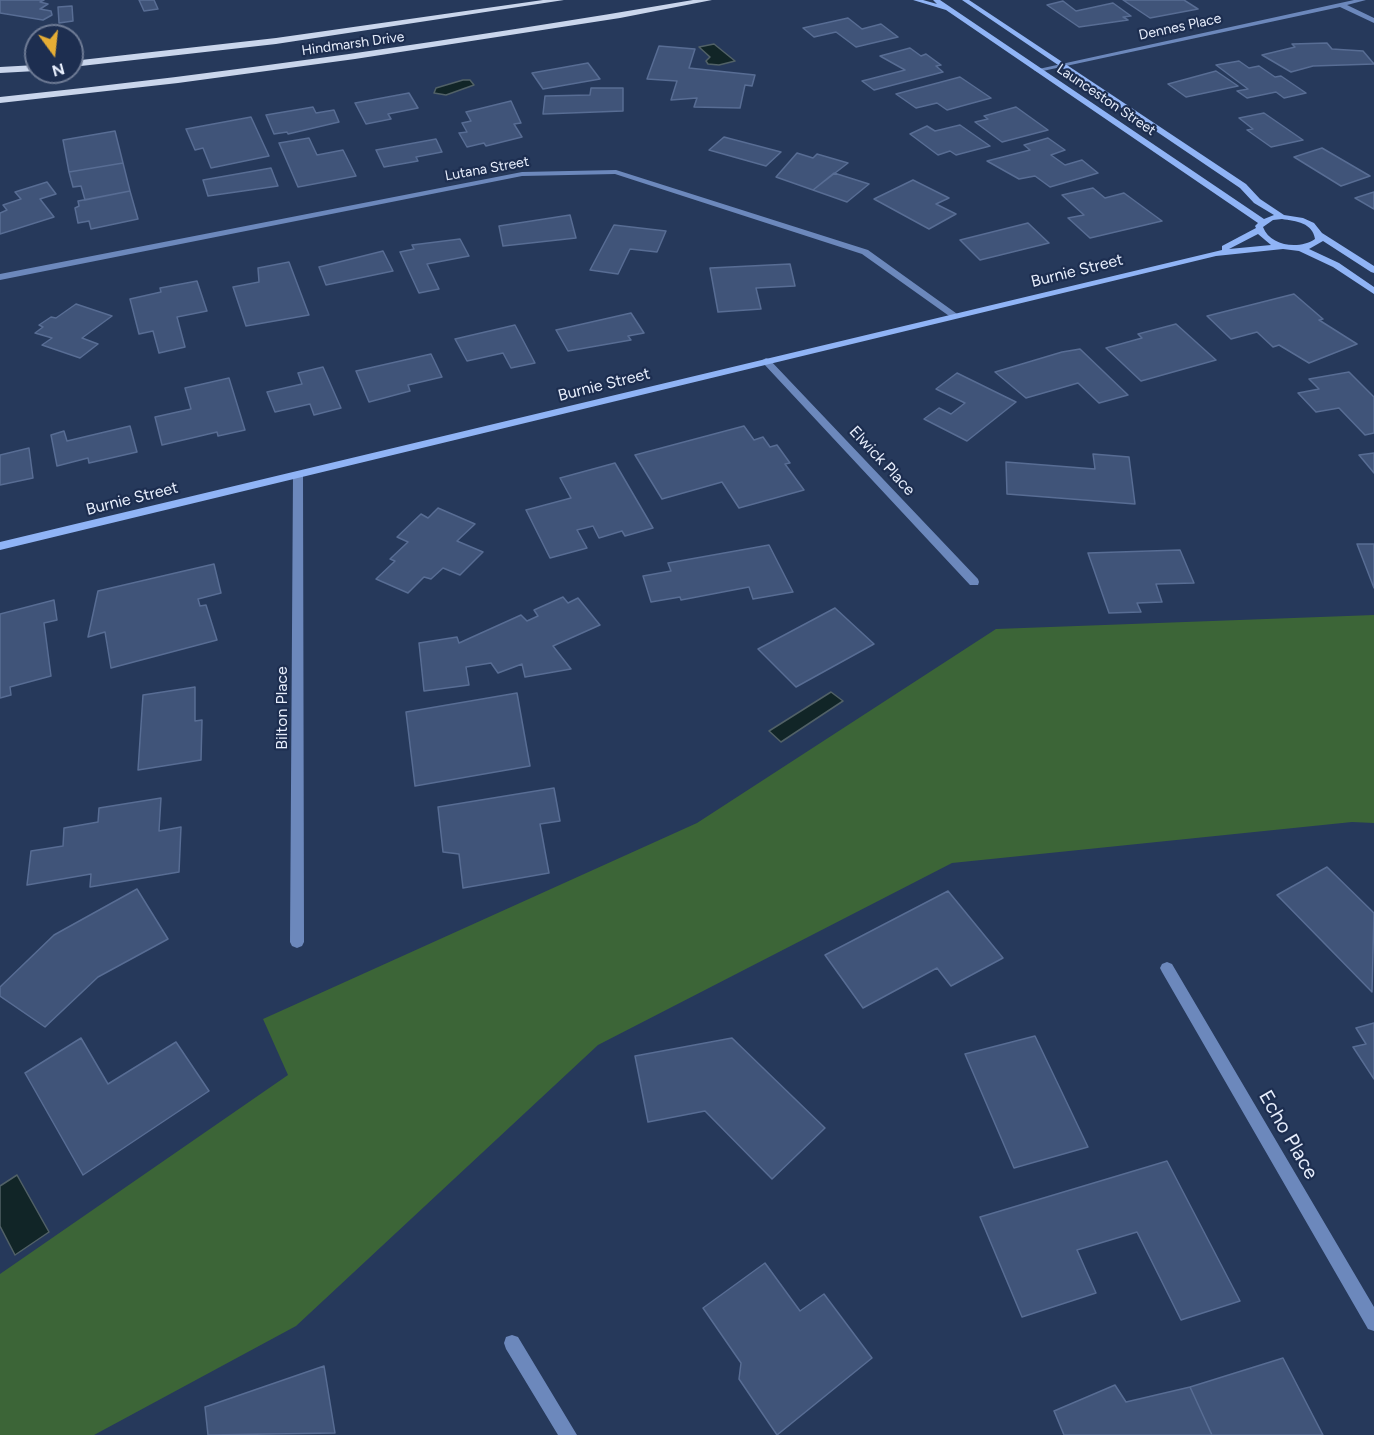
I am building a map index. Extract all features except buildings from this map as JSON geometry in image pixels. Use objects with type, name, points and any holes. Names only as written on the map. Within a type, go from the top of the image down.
[{"type":"main road","name":"Hindmarsh Drive","points":[[84,63],[276,41],[560,0]]},
{"type":"main road","name":"Hindmarsh Drive","points":[[0,100],[284,68],[503,35],[708,0]]},
{"type":"main road","points":[[916,0],[948,10]]},
{"type":"main road","name":"Launceston Street","points":[[936,0],[1261,226],[1267,239],[1283,246]]},
{"type":"main road","name":"Launceston Street","points":[[968,2],[1243,186],[1257,201],[1282,217]]},
{"type":"main road","points":[[0,70],[24,69]]},
{"type":"main road","points":[[1282,217],[1311,225],[1320,235],[1374,270]]},
{"type":"main road","name":"Burnie Street","points":[[1216,253],[1261,226],[1282,217]]},
{"type":"main road","points":[[1301,248],[1315,244],[1320,235]]},
{"type":"main road","name":"Burnie Street","points":[[0,546],[1216,253],[1283,246],[1301,248]]},
{"type":"main road","points":[[1301,248],[1336,265],[1374,291]]},
{"type":"street","name":"Dennes Place","points":[[1038,70],[1364,0]]},
{"type":"street","points":[[1341,5],[1374,21]]},
{"type":"street","name":"Lutana Street","points":[[0,277],[522,174],[616,172],[865,252],[955,316]]},
{"type":"street","name":"Elwick Place","points":[[766,361],[974,582]]},
{"type":"street","name":"Bilton Place","points":[[297,942],[298,474]]},
{"type":"street","name":"Echo Place","points":[[1167,968],[1374,1323]]},
{"type":"street","points":[[512,1343],[568,1435]]},
{"type":"green space","points":[[1374,615],[1374,823],[1352,822],[952,863],[598,1045],[296,1326],[94,1435],[0,1435],[0,1274],[288,1075],[263,1019],[697,823],[996,629]]},
{"type":"shaded area","points":[[714,44],[735,61],[719,65],[708,64],[706,61],[710,57],[699,47]]},
{"type":"shaded area","points":[[470,80],[474,85],[446,95],[434,93],[436,88]]},
{"type":"shaded area","points":[[831,692],[843,701],[781,742],[769,731]]},
{"type":"shaded area","points":[[17,1175],[49,1232],[15,1255],[0,1226],[0,1186]]}]
